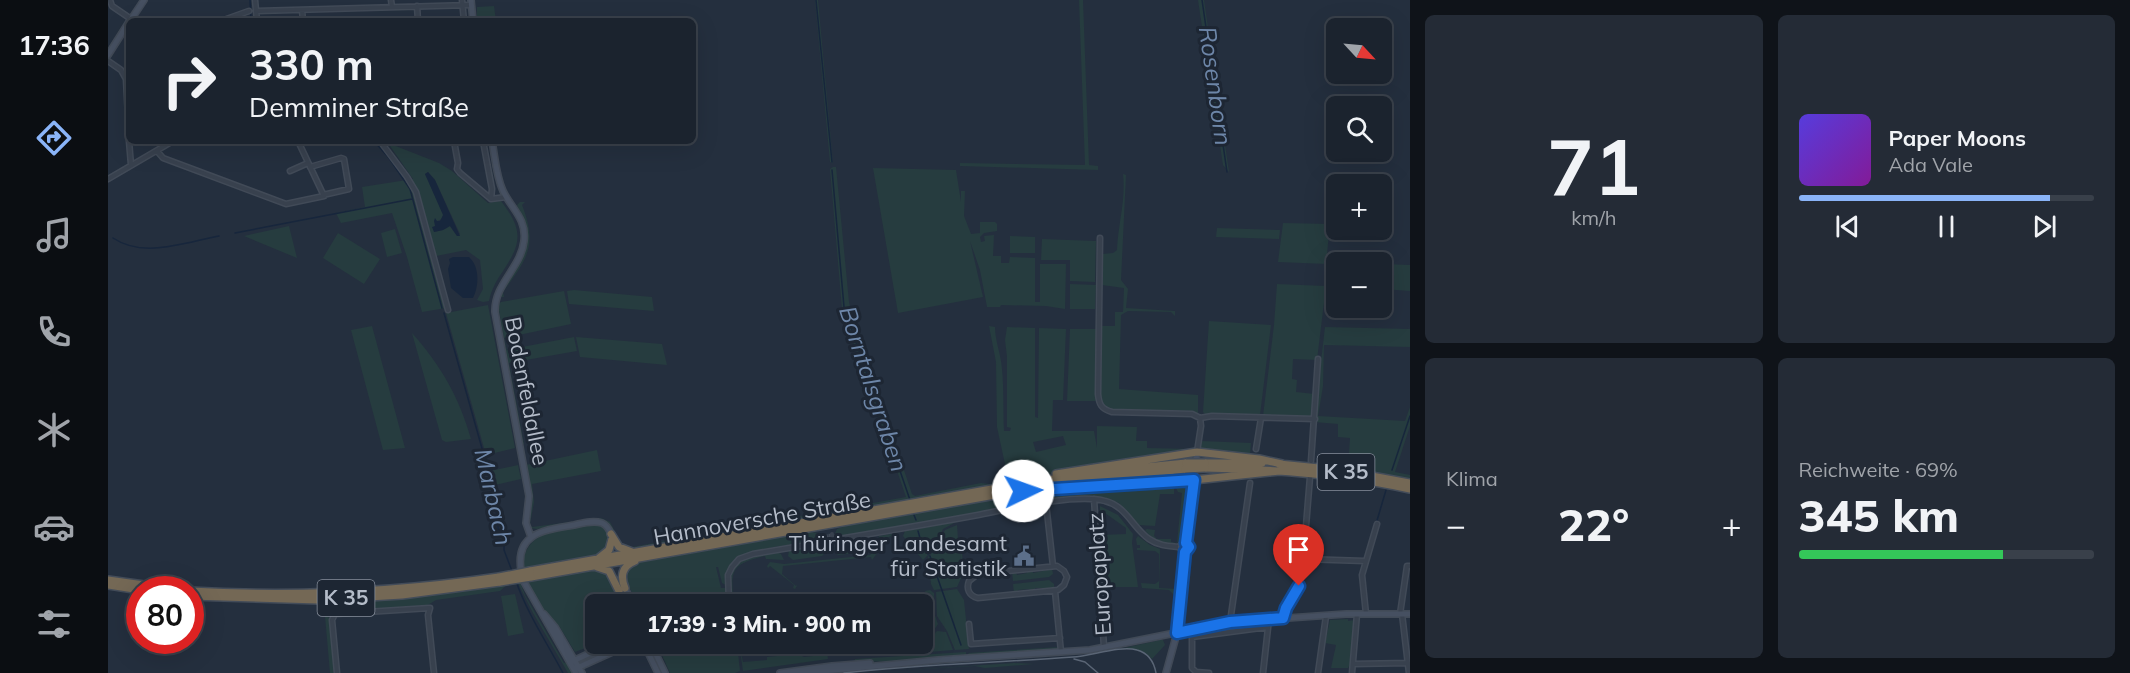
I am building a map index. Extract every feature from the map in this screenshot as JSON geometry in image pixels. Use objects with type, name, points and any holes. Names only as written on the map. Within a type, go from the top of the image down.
[{"type":"highway","points":[[1024,487],[1031,480],[1077,470],[1197,452],[1259,459],[1281,467]]},
{"type":"highway","name":"Hannoversche Straße","points":[[204,596],[318,600],[402,594],[531,574],[1024,487],[1185,466],[1281,467],[1348,472],[1410,483]]},
{"type":"highway","points":[[1024,487],[1194,480],[1281,467]]},
{"type":"highway","name":"Hannoversche Straße","points":[[1281,467],[1339,475],[1410,489]]},
{"type":"highway","name":"Hannoversche Straße","points":[[641,555],[848,522],[1024,487]]},
{"type":"highway","points":[[803,529],[817,531],[828,538],[836,528],[848,522]]},
{"type":"highway","points":[[611,534],[617,546],[622,550],[641,555]]},
{"type":"highway","points":[[611,534],[612,543],[609,550],[594,563],[609,571],[622,589]]},
{"type":"highway","points":[[622,589],[624,568],[641,555]]},
{"type":"highway","name":"Hannoversche Straße","points":[[204,592],[268,595],[325,594],[397,590],[499,579]]},
{"type":"highway","points":[[108,580],[126,582]]},
{"type":"highway","points":[[108,585],[126,588]]},
{"type":"main road","points":[[133,18],[144,0]]},
{"type":"main road","points":[[471,3],[473,18]]},
{"type":"main road","points":[[108,55],[126,28]]},
{"type":"main road","name":"Bodenfeldallee","points":[[493,144],[500,183],[506,197],[521,218],[524,242],[517,261],[498,291],[495,312],[529,496],[526,523],[531,537]]},
{"type":"main road","points":[[1166,673],[1177,633],[1182,550],[1189,547],[1186,543],[1197,452]]},
{"type":"main road","points":[[521,570],[520,555],[524,545],[531,537],[549,529],[592,522],[604,524],[611,534]]},
{"type":"main road","points":[[524,582],[575,668]]},
{"type":"main road","points":[[622,589],[623,594]]},
{"type":"main road","points":[[622,589],[626,594]]},
{"type":"main road","points":[[803,673],[1104,648],[1230,622],[1326,615],[1410,614]]},
{"type":"main road","points":[[575,668],[595,654]]},
{"type":"main road","points":[[575,668],[607,654]]},
{"type":"main road","points":[[649,654],[658,673]]},
{"type":"main road","points":[[656,654],[665,673]]},
{"type":"main road","points":[[780,673],[842,669]]},
{"type":"street","points":[[255,0],[257,18]]},
{"type":"street","points":[[391,0],[392,7]]},
{"type":"street","points":[[110,3],[126,21]]},
{"type":"street","points":[[462,3],[464,18]]},
{"type":"street","points":[[257,11],[471,3]]},
{"type":"street","points":[[417,6],[417,18]]},
{"type":"street","points":[[302,10],[303,18]]},
{"type":"street","points":[[229,18],[249,11]]},
{"type":"street","points":[[108,61],[121,70],[126,79]]},
{"type":"street","points":[[129,144],[131,165]]},
{"type":"street","points":[[108,179],[168,144]]},
{"type":"street","points":[[299,144],[324,196]]},
{"type":"street","points":[[382,144],[400,166],[416,192],[448,310]]},
{"type":"street","points":[[455,144],[457,169],[491,199],[506,197]]},
{"type":"street","points":[[484,144],[492,189],[491,199]]},
{"type":"street","points":[[157,151],[162,158],[286,204],[349,189],[344,157],[290,171]]},
{"type":"street","points":[[486,157],[495,155]]},
{"type":"street","points":[[1100,238],[1098,394],[1099,404],[1104,410],[1192,414],[1200,418],[1315,419]]},
{"type":"street","points":[[1311,461],[1318,359]]},
{"type":"street","points":[[1197,452],[1202,426],[1200,418]]},
{"type":"street","points":[[1256,449],[1261,418]]},
{"type":"street","points":[[1283,618],[1300,582],[1310,477]]},
{"type":"street","points":[[1230,622],[1250,483]]},
{"type":"street","points":[[728,594],[729,573],[733,565],[742,558],[828,538],[1046,503],[1094,499],[1105,501],[1116,505],[1143,535],[1152,541],[1182,550]]},
{"type":"street","name":"Europaplatz","points":[[1094,499],[1104,648]]},
{"type":"street","name":"Europaplatz","points":[[1046,503],[1053,566]]},
{"type":"street","points":[[1366,614],[1362,579],[1365,561],[1377,524]]},
{"type":"street","name":"Hannoversche Straße","points":[[828,538],[829,548]]},
{"type":"street","points":[[1303,559],[1365,561]]},
{"type":"street","name":"Europaplatz","points":[[1053,566],[1062,569],[1067,577],[1063,587],[1055,591],[978,598],[970,594],[968,588],[970,578],[978,573],[1053,566]]},
{"type":"street","points":[[1409,673],[1407,643],[1401,614],[1407,567],[1410,566]]},
{"type":"street","name":"Europaplatz","points":[[1055,591],[1061,652]]},
{"type":"street","points":[[337,673],[332,620],[335,614],[430,608],[428,615],[434,673]]},
{"type":"street","points":[[1352,673],[1357,614]]},
{"type":"street","points":[[1318,673],[1326,615]]},
{"type":"street","points":[[1263,673],[1269,619]]},
{"type":"street","name":"Europaplatz","points":[[969,624],[971,644],[1060,638]]},
{"type":"street","points":[[1209,673],[1196,672],[1192,668],[1193,650],[1190,639],[1268,627]]},
{"type":"street","points":[[1353,664],[1408,663]]},
{"type":"green space","points":[[815,0],[818,0],[833,163],[830,162]]},
{"type":"green space","points":[[1079,0],[1083,0],[1089,165],[1098,166],[1098,170],[960,166],[960,163],[1085,165]]},
{"type":"green space","points":[[1198,0],[1204,0],[1229,172],[1223,165]]},
{"type":"green space","points":[[494,6],[496,18],[477,18],[477,7]]},
{"type":"green space","points":[[389,144],[391,144],[439,163],[452,171],[488,203],[501,201],[514,221],[518,237],[513,254],[495,284],[489,301],[477,300],[483,289],[480,260],[466,250],[431,257],[446,308],[422,312],[392,213],[341,223],[336,213],[365,207],[362,187],[413,179]],"holes":[[[428,172],[435,180],[460,234],[457,236],[450,226],[434,232],[437,221],[444,215],[425,174]]]},
{"type":"green space","points":[[836,167],[849,302],[853,318],[912,494],[915,496],[981,483],[989,484],[1008,478],[997,427],[996,362],[989,326],[995,327],[1001,363],[1004,431],[1010,431],[1011,428],[1007,427],[1005,340],[1007,327],[1035,328],[1035,417],[1038,418],[1039,328],[1066,329],[1063,400],[1053,400],[1052,431],[1094,431],[1097,448],[1097,426],[1137,427],[1136,441],[1147,441],[1147,448],[1191,449],[1194,447],[1193,450],[1077,468],[1017,482],[630,550],[621,546],[608,524],[531,528],[529,522],[531,493],[526,465],[597,450],[601,471],[532,484],[534,502],[530,524],[532,527],[601,518],[610,522],[622,545],[632,547],[906,497],[842,309],[830,169]],"holes":[[[1063,436],[1066,445],[1036,452],[1033,442]]]},
{"type":"green space","points":[[873,168],[956,170],[961,202],[961,191],[965,191],[964,216],[971,234],[980,233],[980,222],[995,222],[997,231],[984,233],[980,237],[981,242],[985,241],[984,236],[994,235],[993,256],[1001,256],[1001,263],[1009,263],[1010,257],[1035,258],[1035,302],[1040,302],[1040,264],[1066,264],[1065,309],[1046,306],[987,307],[980,270],[970,241],[983,297],[898,313]]},
{"type":"green space","points":[[1123,174],[1126,175],[1121,280],[1128,289],[1126,308],[1175,311],[1175,316],[1171,312],[1128,311],[1121,315],[1119,389],[1198,395],[1198,413],[1112,410],[1102,401],[1100,392],[1101,326],[1115,326],[1115,312],[1123,312],[1124,288],[1102,285],[1103,254],[1117,250]]},
{"type":"green space","points":[[525,202],[522,205],[529,231],[528,252],[503,292],[504,297],[501,297],[502,289],[523,254],[526,230],[517,205]]},
{"type":"green space","points":[[1283,223],[1326,224],[1326,240],[1328,240],[1326,264],[1278,262]]},
{"type":"green space","points":[[289,226],[297,258],[244,236]]},
{"type":"green space","points":[[1217,228],[1280,230],[1279,239],[1216,237]]},
{"type":"green space","points":[[395,229],[402,253],[387,257],[381,233]]},
{"type":"green space","points":[[338,233],[380,259],[364,284],[323,258]]},
{"type":"green space","points":[[1010,236],[1035,237],[1035,253],[1010,253]]},
{"type":"green space","points":[[1042,239],[1096,241],[1095,282],[1070,281],[1070,260],[1041,260]]},
{"type":"green space","points":[[1392,264],[1410,265],[1410,291],[1392,290]]},
{"type":"green space","points":[[1070,284],[1096,285],[1095,309],[1070,309]]},
{"type":"green space","points":[[1277,284],[1326,286],[1317,360],[1293,359],[1292,379],[1297,380],[1296,392],[1315,394],[1313,419],[1263,416]]},
{"type":"green space","points":[[564,291],[571,324],[504,338],[507,350],[574,337],[577,351],[509,363],[524,444],[522,444],[498,305],[501,302]]},
{"type":"green space","points":[[567,291],[652,297],[654,311],[569,304]]},
{"type":"green space","points":[[488,305],[515,448],[486,455],[446,313]]},
{"type":"green space","points":[[1209,321],[1271,325],[1259,416],[1205,414],[1203,412]]},
{"type":"green space","points":[[372,326],[405,448],[383,450],[351,330]]},
{"type":"green space","points":[[1325,327],[1410,329],[1410,347],[1324,345],[1323,386],[1318,416],[1405,421],[1410,407],[1410,426],[1395,472],[1410,475],[1410,480],[1348,469],[1350,438],[1338,437],[1338,424],[1314,422]]},
{"type":"green space","points":[[1070,329],[1097,329],[1096,401],[1067,401]]},
{"type":"green space","points":[[412,333],[448,383],[471,439],[446,442],[442,440]]},
{"type":"green space","points":[[576,337],[662,344],[667,365],[580,357]]},
{"type":"green space","points":[[1201,441],[1251,443],[1250,455],[1203,450]]},
{"type":"green space","points":[[518,465],[521,479],[495,485],[490,471]]},
{"type":"green space","points":[[1191,473],[1190,478],[1049,488]]},
{"type":"green space","points":[[1186,482],[1188,484],[1182,538],[1177,542],[1182,493],[1176,488],[1174,488],[1174,494],[1160,494],[1155,526],[1139,525],[1119,503],[1096,497],[1038,502],[833,538],[837,529],[850,524],[1038,492]]},
{"type":"green space","points":[[1100,506],[1118,515],[1133,534],[1132,543],[1138,587],[1103,587],[1101,535],[1126,534],[1126,528],[1105,513],[1100,513]]},
{"type":"green space","points":[[956,522],[943,529],[935,548],[923,560],[903,536],[905,531]]},
{"type":"green space","points":[[595,524],[606,529],[608,535],[609,547],[600,556],[523,569],[529,546],[537,538],[558,529]]},
{"type":"green space","points":[[957,525],[959,552],[962,552],[963,565],[986,563],[994,567],[981,568],[977,565],[977,569],[963,571],[960,554],[962,576],[957,587],[934,590],[931,584],[928,557],[936,549],[945,530]]},
{"type":"green space","points":[[1145,530],[1155,530],[1154,536],[1157,539],[1171,539],[1171,542],[1175,543],[1157,540]]},
{"type":"green space","points":[[810,532],[819,533],[824,540],[791,544],[743,555],[730,565],[726,585],[722,583],[718,567],[716,567],[721,588],[726,588],[726,594],[633,594],[627,583],[630,594],[625,584],[625,571],[636,563]]},
{"type":"green space","points":[[896,533],[899,542],[890,536],[872,560],[871,557],[783,566],[782,574],[796,586],[798,584],[795,589],[794,585],[767,566],[770,562],[784,564],[870,555],[876,549],[879,536]]},
{"type":"green space","points":[[1138,536],[1160,549],[1159,588],[1177,589],[1176,597],[1169,590],[1142,588],[1141,583],[1155,584],[1159,581],[1159,554],[1155,551],[1137,550],[1140,548],[1136,539]]},
{"type":"green space","points":[[864,537],[872,543],[866,552],[838,555],[833,550],[833,542]]},
{"type":"green space","points":[[825,543],[827,551],[822,556],[793,560],[788,556],[789,551]]},
{"type":"green space","points":[[777,552],[784,560],[766,559],[765,556],[745,562],[735,570],[732,583],[733,594],[730,594],[733,570],[738,564],[752,557]]},
{"type":"green space","points":[[1052,569],[1053,574],[1049,577],[1013,581],[1012,572],[1016,572],[1017,575],[1027,573],[1027,571],[1033,570],[1033,573]]},
{"type":"green space","points":[[594,570],[606,572],[619,594],[615,590],[616,594],[585,594],[585,648],[575,652],[559,626],[540,608],[526,581]]},
{"type":"green space","points":[[1049,580],[1054,584],[1054,588],[1035,588],[1035,591],[1018,590],[1014,593],[1013,584]]},
{"type":"green space","points":[[520,582],[525,595],[564,663],[567,662],[574,673],[568,673],[533,613],[518,583]]},
{"type":"green space","points":[[508,584],[500,591],[436,600],[426,606],[330,613],[320,603]]},
{"type":"green space","points":[[957,589],[964,600],[969,649],[955,650],[947,631],[937,616],[936,592]]},
{"type":"green space","points":[[930,590],[934,593],[934,613],[938,624],[933,632],[933,594],[925,594],[925,591]]},
{"type":"green space","points":[[515,594],[524,633],[508,636],[501,596]]},
{"type":"green space","points":[[325,616],[330,618],[334,673],[330,673]]},
{"type":"green space","points":[[1348,619],[1348,621],[1354,620],[1351,662],[1348,668],[1331,668],[1336,645],[1325,643],[1330,620]]},
{"type":"green space","points":[[937,631],[946,632],[953,650],[933,652],[933,636]]},
{"type":"green space","points":[[1163,640],[1165,645],[1152,659],[1144,652],[1135,649],[1115,650]]},
{"type":"green space","points":[[1059,647],[970,655],[968,653]]},
{"type":"green space","points":[[966,652],[966,656],[855,662],[855,659]]},
{"type":"green space","points":[[661,654],[738,654],[740,671],[735,673],[670,673]]},
{"type":"green space","points":[[740,654],[743,662],[798,654],[804,657],[827,654],[828,659],[743,671]]},
{"type":"green space","points":[[855,654],[890,654],[855,656]]},
{"type":"green space","points":[[1014,663],[1034,664],[891,671]]},
{"type":"water","points":[[428,172],[435,180],[460,236],[457,236],[450,226],[434,232],[432,227],[435,226],[435,218],[440,221],[443,215],[425,174]]},
{"type":"water","points":[[469,257],[473,261],[477,271],[477,282],[473,298],[463,298],[451,288],[448,269],[449,259]]},
{"type":"waterway","name":"Marbach","points":[[250,0],[251,18]]},
{"type":"waterway","name":"Borntalsgraben","points":[[816,0],[832,162]]},
{"type":"waterway","name":"Rosenborn","points":[[1202,0],[1227,172]]},
{"type":"waterway","name":"Marbach","points":[[377,144],[410,189],[442,308]]},
{"type":"waterway","name":"Borntalsgraben","points":[[832,170],[844,307],[910,500]]},
{"type":"waterway","points":[[235,233],[412,199]]},
{"type":"waterway","points":[[113,238],[125,244],[151,248],[179,245],[219,236]]},
{"type":"waterway","name":"Marbach","points":[[444,313],[492,484],[493,505],[498,516],[498,528],[504,538],[504,550],[512,571]]},
{"type":"waterway","points":[[1392,470],[1410,416]]},
{"type":"waterway","points":[[1376,524],[1386,490]]},
{"type":"waterway","name":"Borntalsgraben","points":[[914,515],[916,520]]},
{"type":"waterway","name":"Borntalsgraben","points":[[918,531],[922,545],[928,554]]},
{"type":"waterway","name":"Borntalsgraben","points":[[930,556],[961,645]]},
{"type":"waterway","name":"Marbach","points":[[516,581],[531,616],[563,673]]},
{"type":"tram line","points":[[844,673],[1073,657],[1130,649],[1141,651],[1147,656],[1154,665],[1156,673]]},
{"type":"tram line","points":[[1074,659],[1085,662],[1098,673]]},
{"type":"place","name":"Thüringer Landesamt für Statistik","points":[[1024,556]]},
{"type":"route","points":[[1023,491],[1194,480],[1186,543],[1189,547],[1185,552],[1177,633],[1230,622],[1283,618],[1284,611],[1299,586]]}]
